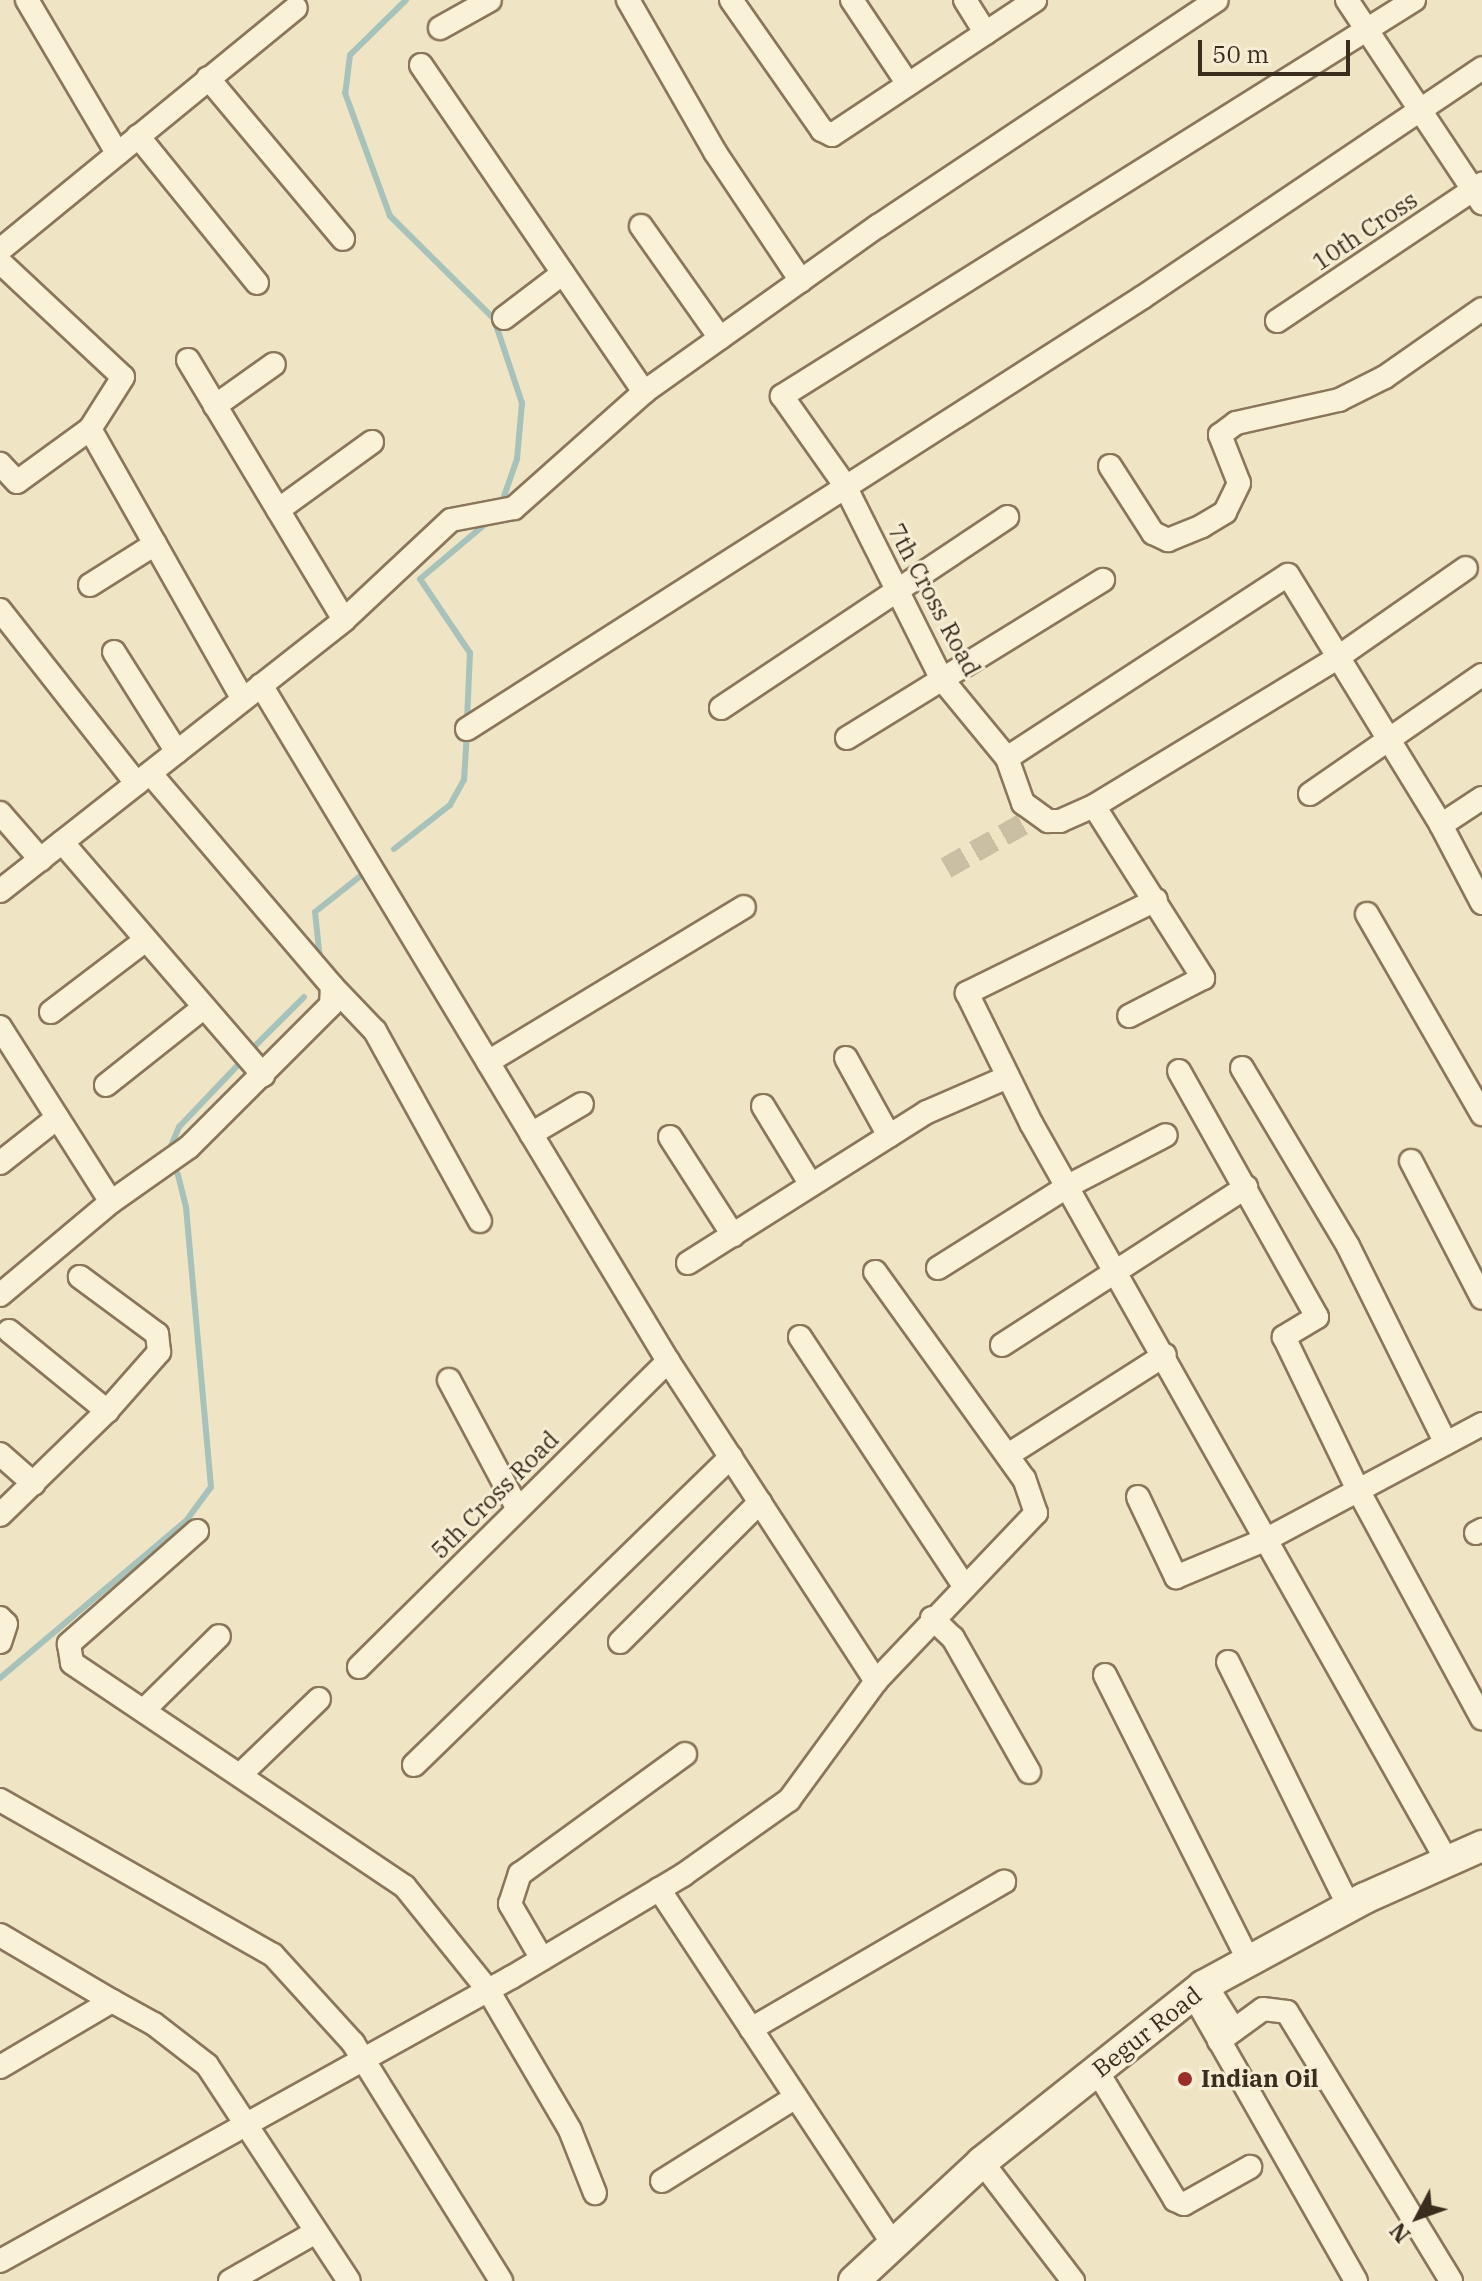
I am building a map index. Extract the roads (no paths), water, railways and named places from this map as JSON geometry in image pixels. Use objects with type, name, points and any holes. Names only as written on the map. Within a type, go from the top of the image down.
[{"type":"main road","name":"Begur Road","points":[[860,2279],[982,2162],[1200,1990],[1349,1907],[1482,1846]]},
{"type":"street","points":[[27,0],[117,153]]},
{"type":"street","points":[[440,28],[490,0]]},
{"type":"street","points":[[628,0],[715,152],[801,281]]},
{"type":"street","points":[[731,0],[822,130],[832,135],[1035,0]]},
{"type":"street","points":[[852,0],[908,84]]},
{"type":"street","points":[[965,0],[986,33]]},
{"type":"street","points":[[0,891],[344,620],[451,520],[514,508],[644,392],[801,281],[1217,0]]},
{"type":"street","points":[[1347,0],[1419,110],[1479,192]]},
{"type":"street","points":[[1369,31],[1414,0]]},
{"type":"street","points":[[0,250],[296,8]]},
{"type":"street","name":"7th Cross Road","points":[[1369,31],[782,396],[844,484],[941,678],[1007,758],[1030,819],[1060,821],[1094,806],[1337,658],[1466,568]]},
{"type":"street","points":[[421,65],[644,392]]},
{"type":"street","points":[[467,729],[844,484],[1143,297],[1482,68]]},
{"type":"street","points":[[208,78],[343,239]]},
{"type":"street","points":[[138,136],[257,283]]},
{"type":"street","name":"10th Cross","points":[[1277,321],[1479,192]]},
{"type":"street","points":[[641,226],[720,338]]},
{"type":"street","points":[[0,262],[123,377],[90,429],[17,482],[0,464]]},
{"type":"street","points":[[504,318],[563,273]]},
{"type":"street","points":[[1110,466],[1153,533],[1168,540],[1202,526],[1225,512],[1239,483],[1220,435],[1236,423],[1339,400],[1385,377],[1482,309]]},
{"type":"street","points":[[188,360],[344,620]]},
{"type":"street","points":[[215,406],[274,364]]},
{"type":"street","points":[[90,429],[243,699]]},
{"type":"street","points":[[278,510],[372,442]]},
{"type":"street","points":[[721,708],[1007,517]]},
{"type":"street","points":[[90,585],[155,544]]},
{"type":"street","points":[[1007,758],[1288,575],[1387,744],[1441,825],[1482,903]]},
{"type":"street","points":[[847,738],[1103,580]]},
{"type":"street","points":[[0,610],[144,778],[375,1031],[480,1221]]},
{"type":"street","points":[[114,652],[177,752]]},
{"type":"street","points":[[1310,794],[1387,744],[1482,675]]},
{"type":"street","points":[[261,685],[668,1361],[876,1681]]},
{"type":"street","points":[[1441,825],[1482,798]]},
{"type":"street","points":[[1094,806],[1203,978],[1129,1016]]},
{"type":"street","points":[[0,813],[41,860]]},
{"type":"street","points":[[62,842],[263,1075]]},
{"type":"street","points":[[1156,900],[967,993],[1008,1077],[1115,1271],[1447,1861]]},
{"type":"street","points":[[488,1062],[744,907]]},
{"type":"street","points":[[1367,914],[1482,1114]]},
{"type":"street","points":[[51,1012],[146,940]]},
{"type":"street","points":[[0,1295],[111,1202],[189,1147],[331,1005],[332,986]]},
{"type":"street","points":[[106,1085],[203,1008]]},
{"type":"street","points":[[0,1028],[111,1202]]},
{"type":"street","points":[[846,1058],[889,1136]]},
{"type":"street","points":[[1242,1068],[1348,1246],[1446,1443]]},
{"type":"street","points":[[1179,1071],[1317,1317],[1284,1337],[1358,1490],[1482,1718]]},
{"type":"street","points":[[688,1263],[927,1112],[1008,1077]]},
{"type":"street","points":[[531,1134],[582,1104]]},
{"type":"street","points":[[763,1106],[811,1185]]},
{"type":"street","points":[[0,1163],[57,1118]]},
{"type":"street","points":[[938,1268],[1068,1186],[1166,1135]]},
{"type":"street","points":[[670,1137],[733,1235]]},
{"type":"street","points":[[1411,1161],[1482,1298]]},
{"type":"street","points":[[1002,1345],[1246,1187]]},
{"type":"street","points":[[0,2261],[542,1959],[659,1889],[789,1800],[876,1681],[963,1584],[1036,1513],[1024,1479],[1008,1455],[875,1272]]},
{"type":"street","points":[[0,1515],[107,1411],[159,1352],[157,1334],[80,1277]]},
{"type":"street","points":[[9,1331],[107,1411]]},
{"type":"street","points":[[800,1337],[963,1584]]},
{"type":"street","points":[[1008,1455],[1165,1355]]},
{"type":"street","name":"5th Cross Road","points":[[359,1667],[668,1361]]},
{"type":"street","points":[[449,1380],[518,1509]]},
{"type":"street","points":[[1138,1497],[1176,1577],[1267,1539],[1482,1424]]},
{"type":"street","points":[[0,1454],[34,1484]]},
{"type":"street","points":[[414,1765],[731,1457]]},
{"type":"street","points":[[620,1642],[760,1502]]},
{"type":"street","points":[[197,1531],[69,1644],[72,1663],[405,1887],[488,1990],[570,2130],[595,2193]]},
{"type":"street","points":[[0,1618],[6,1624],[0,1642]]},
{"type":"street","points":[[932,1618],[953,1638],[1029,1772]]},
{"type":"street","points":[[144,1710],[219,1636]]},
{"type":"street","points":[[1228,1662],[1349,1907]]},
{"type":"street","points":[[1105,1675],[1249,1961]]},
{"type":"street","points":[[241,1774],[319,1699]]},
{"type":"street","points":[[542,1959],[510,1904],[520,1874],[685,1754]]},
{"type":"street","points":[[0,1800],[273,1955],[362,2057],[501,2281]]},
{"type":"street","points":[[751,2029],[1004,1882]]},
{"type":"street","points":[[659,1889],[894,2245]]},
{"type":"street","points":[[0,1935],[154,2024],[207,2065],[349,2281]]},
{"type":"street","points":[[1200,1990],[1356,2281]]},
{"type":"street","points":[[0,2067],[112,2001]]},
{"type":"street","points":[[1226,2035],[1263,2009],[1287,2012],[1451,2281]]},
{"type":"street","points":[[1097,2071],[1175,2200],[1184,2204],[1250,2167]]},
{"type":"street","points":[[662,2181],[796,2097]]},
{"type":"street","points":[[982,2162],[1073,2281]]},
{"type":"street","points":[[230,2281],[316,2232]]},
{"type":"waterway","points":[[406,0],[350,55],[345,93],[390,216],[494,319],[522,403],[517,459],[501,505]]},
{"type":"waterway","points":[[467,721],[470,653],[420,579],[490,520]]},
{"type":"waterway","points":[[394,849],[450,805],[464,780],[467,732]]},
{"type":"waterway","points":[[320,960],[315,912],[363,874]]},
{"type":"waterway","points":[[253,1048],[304,997]]},
{"type":"waterway","points":[[171,1146],[179,1127],[237,1066]]},
{"type":"waterway","points":[[0,1678],[186,1521],[211,1487],[186,1207],[178,1174]]},
{"type":"tunnel","points":[[946,868],[1025,823]]},
{"type":"place","name":"Indian Oil","points":[[1185,2079]]}]
